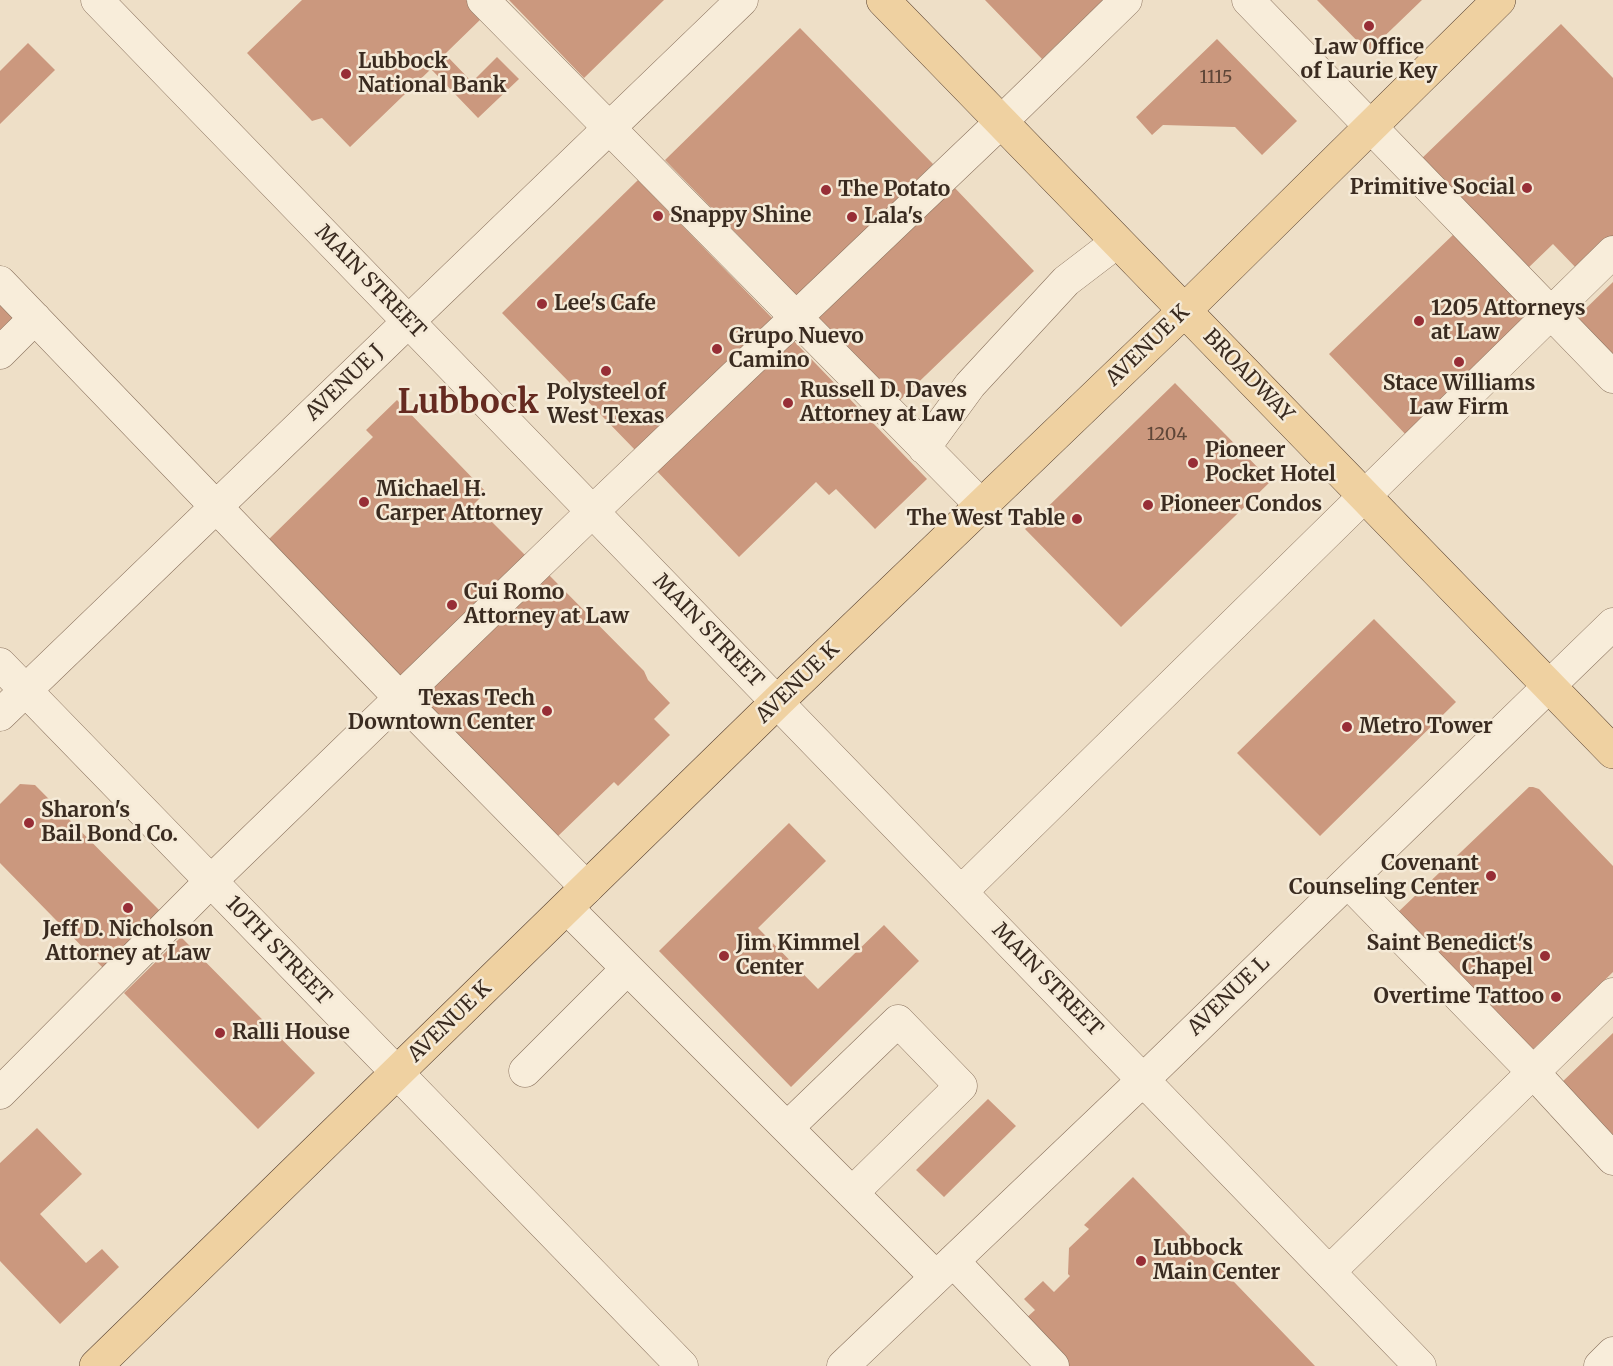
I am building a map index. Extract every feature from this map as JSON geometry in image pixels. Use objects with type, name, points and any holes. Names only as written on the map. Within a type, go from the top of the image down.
[{"type":"main road","name":"BROADWAY","points":[[883,0],[1613,752]]},
{"type":"main road","name":"AVENUE K","points":[[96,1366],[777,702],[1184,311],[1499,0]]},
{"type":"street","name":"MAIN STREET","points":[[96,0],[1420,1366]]},
{"type":"street","points":[[483,0],[982,506]]},
{"type":"street","name":"AVENUE J","points":[[0,715],[742,0]]},
{"type":"street","points":[[0,1093],[211,881],[1126,0]]},
{"type":"street","points":[[1248,0],[1613,377]]},
{"type":"street","points":[[924,448],[970,385],[1066,280],[1117,242]]},
{"type":"street","points":[[961,892],[1613,252]]},
{"type":"street","points":[[0,282],[400,698],[577,898],[627,969],[852,1193],[945,1269],[1053,1366]]},
{"type":"street","points":[[0,353],[35,318]]},
{"type":"street","name":"AVENUE L","points":[[843,1366],[1143,1080],[1613,624]]},
{"type":"street","name":"10TH STREET","points":[[0,664],[682,1366]]},
{"type":"street","points":[[1348,882],[1533,1072],[1613,1159]]},
{"type":"street","points":[[525,1071],[627,969]]},
{"type":"street","points":[[1329,1272],[1613,994]]},
{"type":"street","points":[[787,1128],[898,1021],[961,1086],[852,1193]]},
{"type":"street","points":[[1600,1366],[1613,1353]]},
{"type":"building","name":"Lubbock National Bank","points":[[302,0],[466,0],[483,17],[445,54],[472,82],[497,57],[519,79],[478,118],[431,69],[350,147],[322,118],[312,121],[247,53]]},
{"type":"building","points":[[509,0],[664,0],[584,78]]},
{"type":"building","points":[[985,0],[1103,0],[1042,59]]},
{"type":"building","name":"Law Office of Laurie Key","points":[[1317,0],[1422,0],[1368,52]]},
{"type":"building","points":[[1561,24],[1613,78],[1613,238],[1579,271],[1553,244],[1525,271],[1419,161]]},
{"type":"building","points":[[800,28],[933,164],[797,296],[665,160]]},
{"type":"building","points":[[1217,39],[1297,121],[1262,155],[1235,127],[1163,125],[1152,135],[1136,117]]},
{"type":"building","points":[[28,43],[55,70],[0,124],[0,71]]},
{"type":"building","points":[[638,180],[774,320],[637,452],[502,313]]},
{"type":"building","points":[[954,187],[1034,271],[899,401],[818,318]]},
{"type":"building","name":"1205 Attorneys at Law","points":[[1456,232],[1536,315],[1408,437],[1329,354]]},
{"type":"building","points":[[1613,282],[1613,361],[1574,320]]},
{"type":"building","points":[[0,301],[16,318],[0,334]]},
{"type":"building","name":"Russell D. Daves Attorney at Law","points":[[790,337],[927,479],[875,529],[836,489],[829,495],[816,482],[739,557],[654,468]]},
{"type":"building","name":"Pioneer Condos","points":[[1175,383],[1271,481],[1121,627],[1025,529]]},
{"type":"building","points":[[397,400],[486,492],[474,504],[527,557],[403,678],[268,540],[373,437],[366,430]]},
{"type":"building","name":"Texas Tech Downtown Center","points":[[549,575],[644,671],[648,680],[670,703],[654,719],[670,735],[618,786],[614,782],[556,838],[421,700]]},
{"type":"building","name":"Metro Tower","points":[[1374,619],[1456,702],[1320,836],[1237,753]]},
{"type":"building","points":[[20,784],[35,785],[162,913],[105,970],[0,863],[0,804]]},
{"type":"building","points":[[1529,787],[1539,789],[1613,866],[1613,972],[1528,1054],[1395,915]]},
{"type":"building","name":"Jim Kimmel Center","points":[[789,823],[826,861],[758,928],[818,989],[884,925],[919,961],[791,1087],[659,951]]},
{"type":"building","name":"Ralli House","points":[[181,937],[315,1073],[258,1129],[124,993]]},
{"type":"building","points":[[1613,1033],[1613,1141],[1559,1085]]},
{"type":"building","points":[[988,1099],[1016,1126],[944,1197],[916,1170]]},
{"type":"building","points":[[37,1128],[82,1174],[40,1214],[86,1263],[102,1249],[119,1267],[60,1324],[0,1261],[0,1163]]},
{"type":"building","name":"Lubbock Main Center","points":[[1133,1177],[1315,1366],[1068,1366],[1024,1320],[1035,1310],[1024,1299],[1043,1281],[1054,1292],[1070,1276],[1068,1274],[1069,1248],[1089,1229],[1084,1225]]},
{"type":"place","name":"Law Office of Laurie Key","points":[[1369,26]]},
{"type":"place","name":"Lubbock National Bank","points":[[346,74]]},
{"type":"place","name":"Primitive Social","points":[[1527,188]]},
{"type":"place","name":"The Potato","points":[[826,190]]},
{"type":"place","name":"Snappy Shine","points":[[658,216]]},
{"type":"place","name":"Lala's","points":[[852,217]]},
{"type":"place","name":"Lee's Cafe","points":[[542,304]]},
{"type":"place","name":"1205 Attorneys at Law","points":[[1419,321]]},
{"type":"place","name":"Grupo Nuevo Camino","points":[[717,349]]},
{"type":"place","name":"Stace Williams Law Firm","points":[[1459,362]]},
{"type":"place","name":"Polysteel of West Texas","points":[[606,371]]},
{"type":"place","name":"Russell D. Daves Attorney at Law","points":[[788,403]]},
{"type":"place","name":"Pioneer Pocket Hotel","points":[[1193,463]]},
{"type":"place","name":"Michael H. Carper Attorney","points":[[364,502]]},
{"type":"place","name":"Pioneer Condos","points":[[1148,505]]},
{"type":"place","name":"The West Table","points":[[1077,519]]},
{"type":"place","name":"Cui Romo Attorney at Law","points":[[452,605]]},
{"type":"place","name":"Texas Tech Downtown Center","points":[[547,711]]},
{"type":"place","name":"Metro Tower","points":[[1347,727]]},
{"type":"place","name":"Sharon's Bail Bond Co.","points":[[29,823]]},
{"type":"place","name":"Covenant Counseling Center","points":[[1491,876]]},
{"type":"place","name":"Jeff D. Nicholson Attorney at Law","points":[[128,908]]},
{"type":"place","name":"Jim Kimmel Center","points":[[724,956]]},
{"type":"place","name":"Saint Benedict's Chapel","points":[[1545,956]]},
{"type":"place","name":"Overtime Tattoo","points":[[1556,997]]},
{"type":"place","name":"Ralli House","points":[[220,1033]]},
{"type":"place","name":"Lubbock Main Center","points":[[1141,1261]]},
{"type":"district","name":"Lubbock","points":[[468,404]]}]
